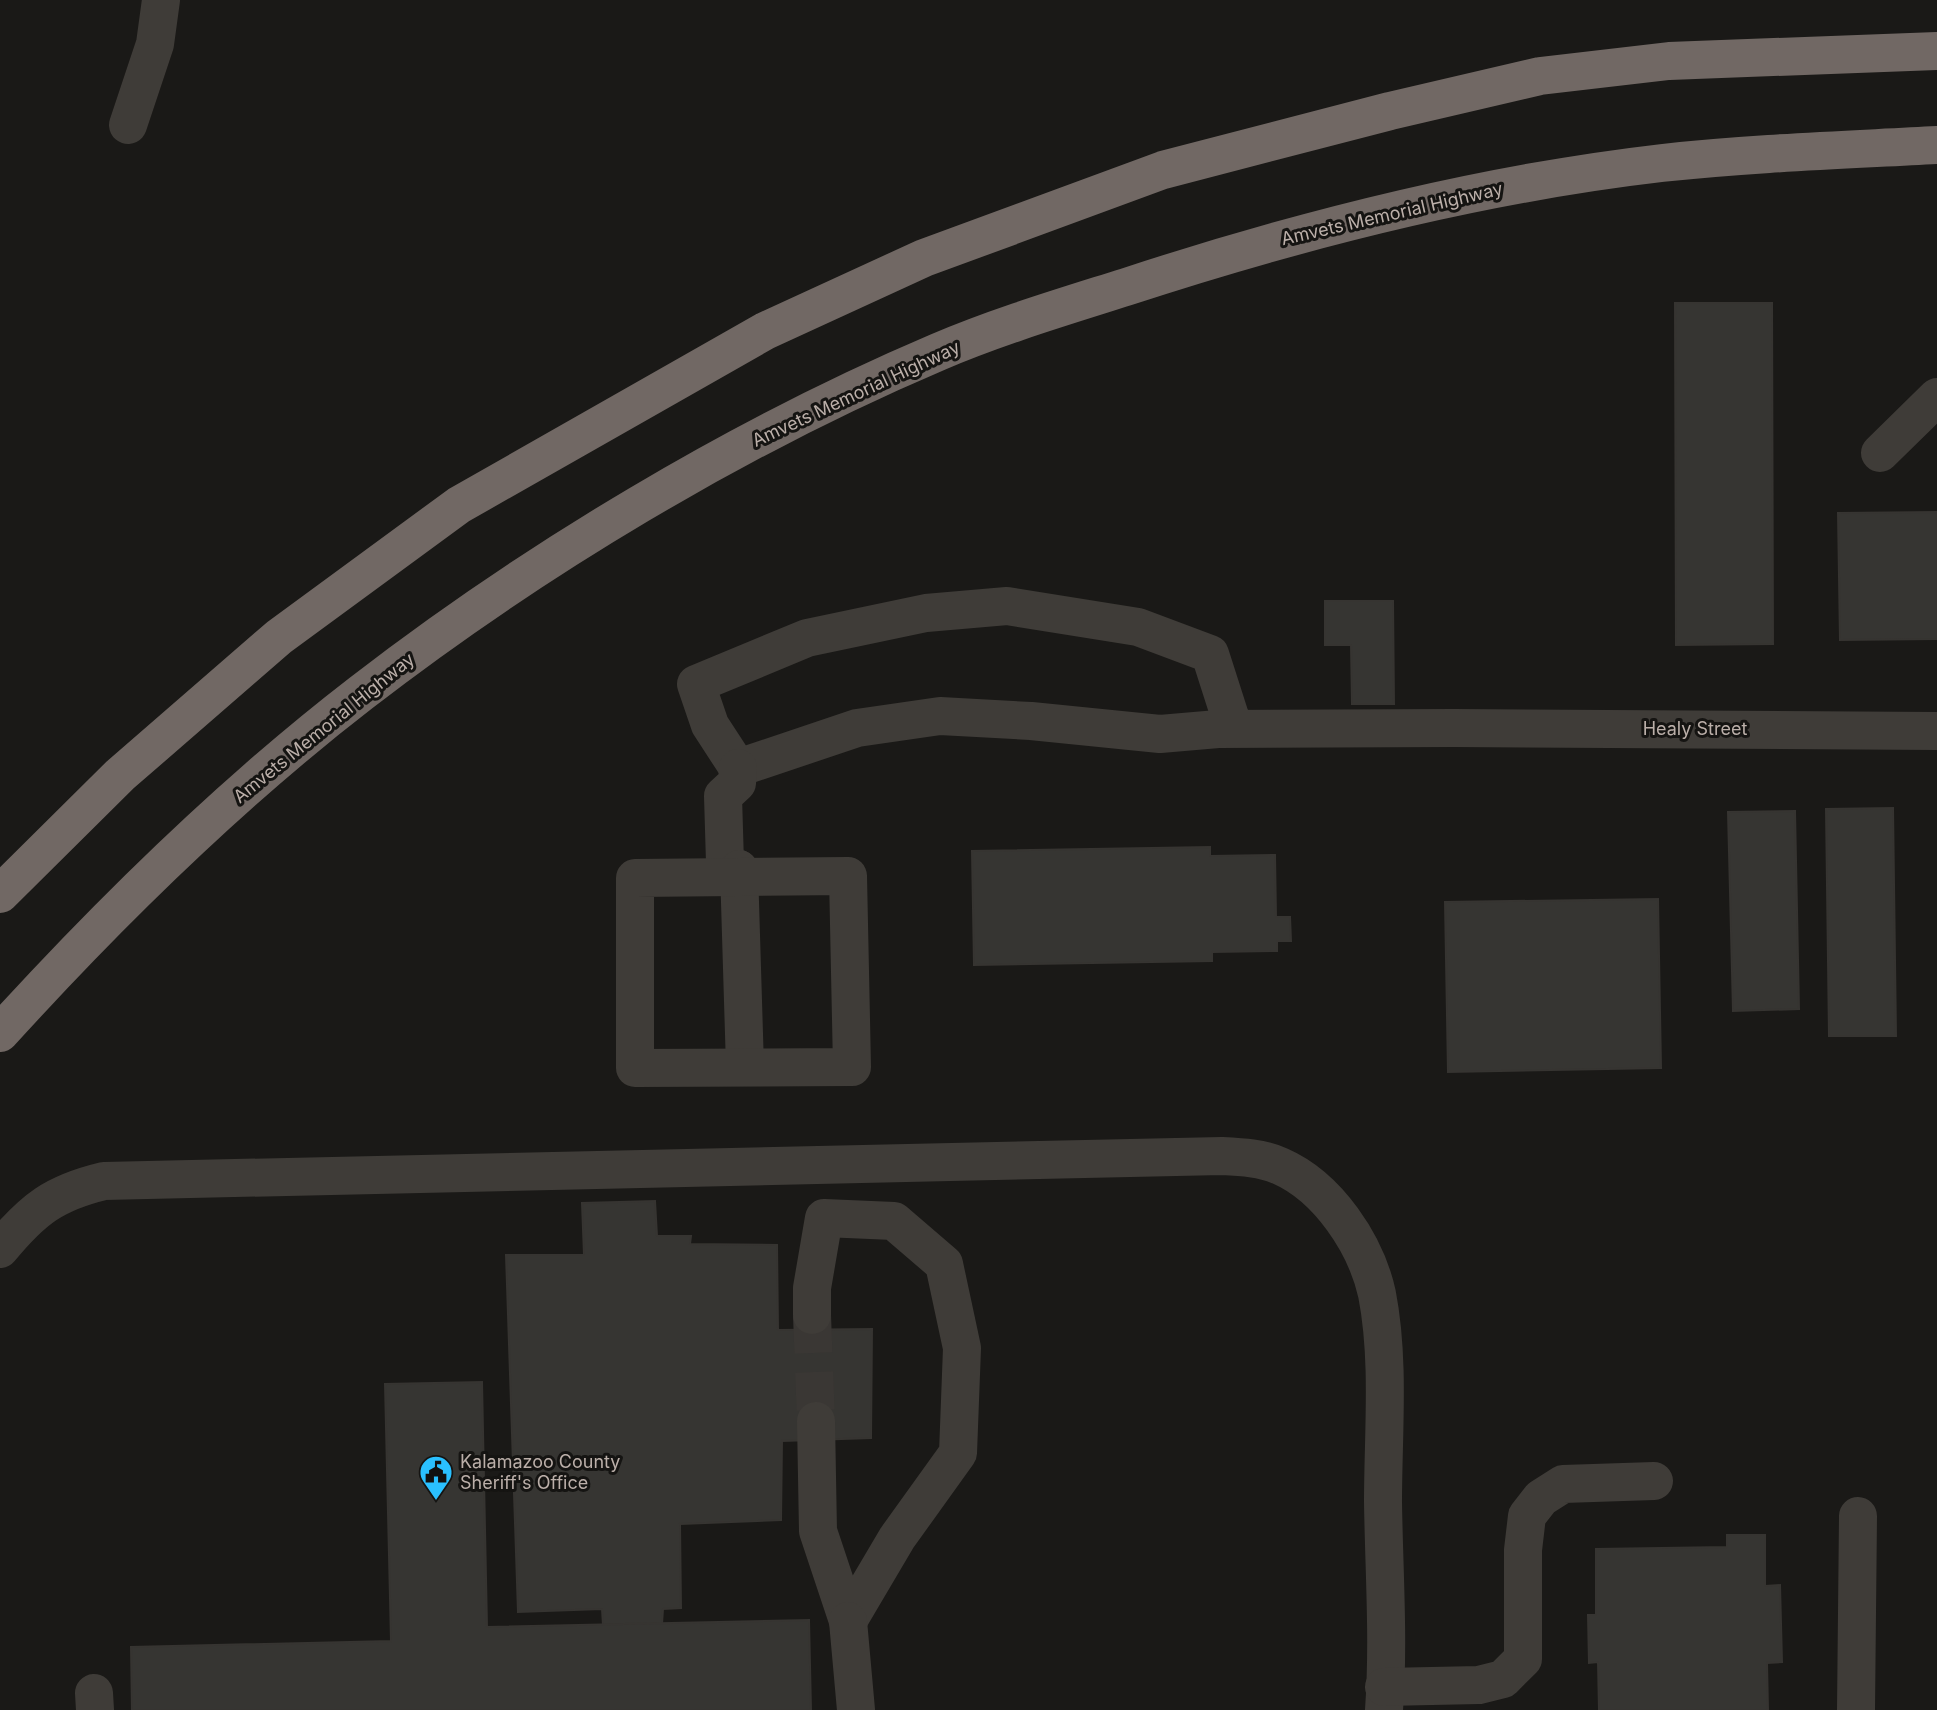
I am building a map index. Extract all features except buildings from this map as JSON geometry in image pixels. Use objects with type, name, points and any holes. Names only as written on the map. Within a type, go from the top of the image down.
[{"type":"highway","points":[[0,894],[120,775],[279,637],[459,505],[765,331],[924,258],[1163,170],[1540,76],[1669,61],[1937,51]]},
{"type":"highway","name":"Amvets Memorial Highway","points":[[0,1033],[136,889],[258,778],[361,693],[494,596],[657,493],[770,433],[939,351],[1241,249],[1404,208],[1660,163],[1937,145]]},
{"type":"street","points":[[128,125],[155,44],[161,0]]},
{"type":"street","points":[[1880,453],[1937,397]]},
{"type":"street","points":[[745,1067],[739,873],[751,861],[750,794],[737,776],[710,725],[696,684],[807,638],[926,613],[1007,606],[1138,627],[1210,654],[1234,729]]},
{"type":"street","name":"Healy Street","points":[[737,776],[857,728],[940,716],[1031,721],[1160,734],[1234,729],[1454,728],[1937,731]]},
{"type":"street","points":[[739,873],[848,876],[852,1067],[635,1068],[635,878],[739,873]]},
{"type":"street","points":[[0,1249],[44,1203],[68,1190],[104,1181],[1222,1156],[1251,1158],[1280,1166],[1327,1201],[1345,1224],[1364,1257],[1377,1296],[1382,1359],[1384,1698],[1479,1685],[1503,1679],[1523,1659],[1523,1550],[1527,1516],[1541,1498],[1563,1484],[1654,1480]]},
{"type":"street","points":[[812,1315],[812,1288],[824,1218],[894,1221],[944,1264],[962,1348],[958,1454],[897,1538],[849,1621]]},
{"type":"street","points":[[816,1421],[818,1531],[849,1621],[856,1710]]},
{"type":"street","points":[[1856,1710],[1858,1516]]},
{"type":"tunnel","points":[[812,1315],[816,1421]]},
{"type":"place","name":"Kalamazoo County Sheriff's Office","points":[[436,1502]]}]
